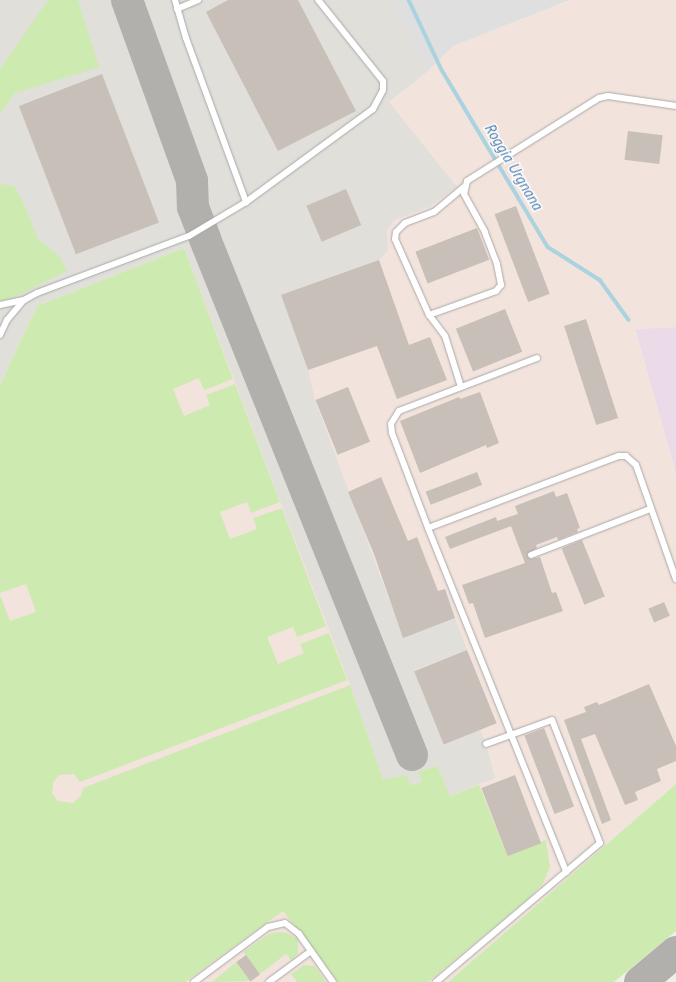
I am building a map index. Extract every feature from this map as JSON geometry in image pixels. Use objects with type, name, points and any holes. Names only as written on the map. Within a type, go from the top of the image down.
[{"type":"lane","points":[[175,0],[246,202]]},
{"type":"lane","points":[[178,9],[198,0]]},
{"type":"lane","points":[[0,306],[24,300],[37,293],[189,236],[246,202],[373,109],[382,90],[383,81],[318,0]]},
{"type":"lane","points":[[461,387],[445,336],[429,316],[395,239],[396,232],[405,223],[434,212],[464,187],[467,181],[504,156],[603,97],[676,106]]},
{"type":"lane","points":[[429,316],[496,291],[501,285],[497,264],[484,232],[464,194],[464,187]]},
{"type":"lane","points":[[0,335],[7,320],[24,300]]},
{"type":"lane","points":[[537,358],[399,411],[391,424],[392,433],[428,528],[566,872]]},
{"type":"lane","points":[[428,528],[619,456],[626,456],[636,466],[676,579]]},
{"type":"lane","points":[[531,555],[650,509]]},
{"type":"lane","points":[[436,982],[600,843],[552,720],[486,744]]},
{"type":"lane","points":[[194,982],[268,927],[285,923],[292,928],[311,951],[333,982]]},
{"type":"lane","points":[[269,982],[311,951]]},
{"type":"shaded area","points":[[0,0],[391,0],[428,71],[389,102],[457,187],[429,207],[394,220],[387,231],[388,251],[379,260],[281,296],[308,370],[315,400],[403,637],[455,618],[467,650],[414,670],[425,699],[462,685],[486,744],[495,778],[449,796],[419,772],[422,782],[411,785],[406,775],[383,781],[350,685],[184,248],[37,306],[0,385]]},
{"type":"shaded area","points":[[391,0],[570,0],[454,46],[428,71]]},
{"type":"shaded area","points":[[570,0],[676,0],[676,327],[635,329],[676,474],[676,784],[448,982],[0,982],[0,385],[389,102],[428,71],[453,46]]},
{"type":"shaded area","points":[[676,327],[676,474],[635,329]]},
{"type":"green space","points":[[48,0],[78,0],[99,67],[15,93],[0,114],[0,69]]},
{"type":"green space","points":[[2,184],[14,186],[24,204],[38,239],[59,256],[67,271],[21,294],[0,302],[0,187]]},
{"type":"green space","points":[[184,248],[233,379],[204,390],[199,378],[173,389],[184,416],[210,405],[206,395],[235,384],[280,502],[251,513],[247,502],[220,512],[230,539],[257,529],[253,518],[282,508],[326,626],[297,637],[293,627],[267,637],[278,664],[304,653],[300,644],[329,633],[347,680],[80,782],[74,774],[59,775],[53,783],[52,793],[58,801],[73,803],[81,796],[83,788],[350,685],[383,780],[406,775],[411,785],[422,782],[418,772],[437,766],[450,796],[479,785],[507,855],[546,840],[550,867],[543,884],[527,900],[428,982],[338,982],[283,911],[185,982],[0,982],[0,595],[10,621],[36,612],[26,584],[0,593],[0,385],[37,306]]},
{"type":"green space","points":[[676,784],[676,931],[614,982],[448,982]]},
{"type":"green space","points":[[278,932],[287,933],[298,939],[298,953],[291,960],[286,954],[260,974],[243,952],[269,934]]},
{"type":"green space","points":[[236,962],[250,981],[212,982]]},
{"type":"green space","points":[[304,965],[315,966],[326,982],[297,982],[291,974]]},
{"type":"building","points":[[228,0],[298,0],[356,111],[278,151],[206,12]]},
{"type":"building","points":[[102,74],[159,222],[76,254],[19,106]]},
{"type":"building","points":[[628,131],[663,135],[659,164],[624,160]]},
{"type":"building","points":[[346,189],[361,225],[322,242],[306,206]]},
{"type":"building","points":[[516,206],[550,294],[528,302],[495,214]]},
{"type":"building","points":[[477,228],[489,260],[428,283],[415,252]]},
{"type":"building","points":[[379,260],[409,345],[430,337],[447,380],[397,399],[377,346],[308,370],[281,295]]},
{"type":"building","points":[[505,309],[522,352],[473,372],[456,329]]},
{"type":"building","points":[[586,319],[618,418],[596,425],[564,326]]},
{"type":"building","points":[[348,387],[370,442],[338,455],[316,400]]},
{"type":"building","points":[[480,392],[499,443],[487,448],[486,445],[420,473],[400,421],[459,397],[460,399]]},
{"type":"building","points":[[477,472],[482,485],[431,505],[426,492]]},
{"type":"building","points":[[381,477],[408,541],[417,537],[438,591],[445,589],[455,618],[403,638],[374,554],[348,492]]},
{"type":"building","points":[[554,491],[556,497],[567,493],[580,528],[577,529],[578,532],[558,540],[557,537],[536,545],[537,548],[527,555],[531,559],[540,557],[552,593],[556,592],[563,611],[485,638],[473,603],[469,604],[462,585],[525,563],[511,526],[450,549],[445,537],[496,517],[497,521],[518,514],[515,506]]},
{"type":"building","points":[[582,540],[605,597],[584,605],[562,548]]},
{"type":"building","points":[[664,602],[670,616],[654,622],[648,609]]},
{"type":"building","points":[[467,650],[497,723],[444,745],[414,671]]},
{"type":"building","points":[[649,684],[676,746],[676,761],[657,769],[661,781],[635,792],[638,800],[625,805],[595,734],[581,739],[611,820],[602,824],[564,720],[586,712],[584,707],[597,702],[599,705]]},
{"type":"building","points":[[544,728],[574,806],[554,814],[524,736]]},
{"type":"building","points":[[515,775],[541,843],[508,856],[481,788]]},
{"type":"building","points":[[246,955],[260,974],[250,981],[236,962]]},
{"type":"waterway","name":"Roggia Urgnana","points":[[409,0],[442,70],[548,247],[600,280],[629,320]]},
{"type":"taxiway","points":[[127,0],[192,181],[193,207],[205,239],[412,755]]},
{"type":"taxiway","points":[[640,982],[676,952]]}]
